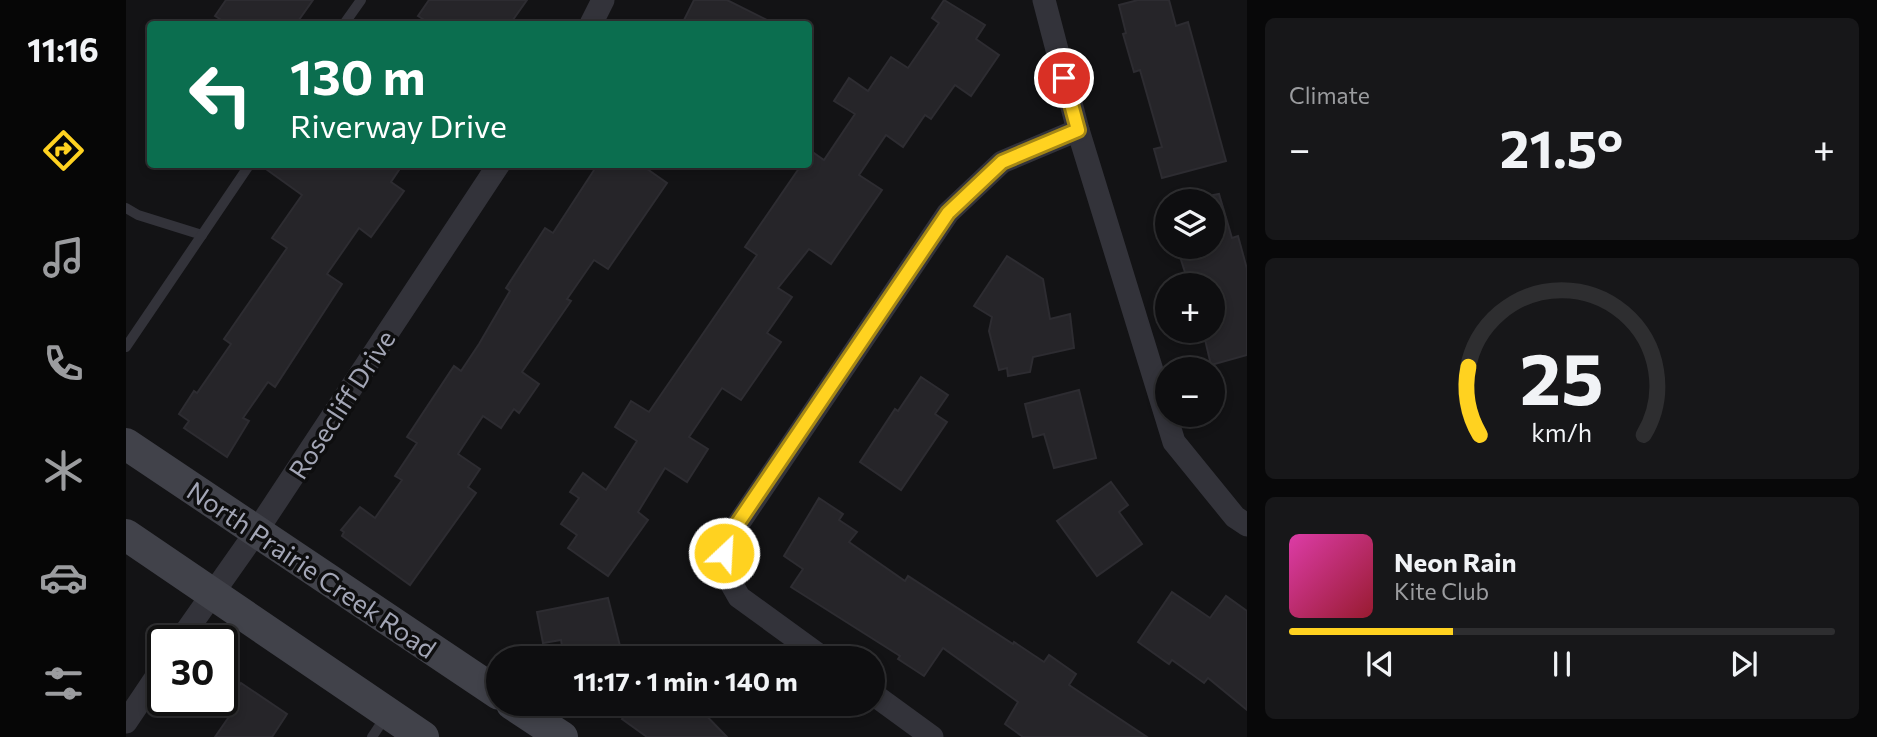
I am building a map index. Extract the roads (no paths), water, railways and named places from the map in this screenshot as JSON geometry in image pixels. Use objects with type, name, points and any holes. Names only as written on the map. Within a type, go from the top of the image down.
[{"type":"main road","name":"North Prairie Creek Road","points":[[126,444],[486,685]]},
{"type":"main road","points":[[126,536],[212,593],[380,725],[423,737]]},
{"type":"main road","points":[[530,716],[562,737]]},
{"type":"street","points":[[593,21],[603,0]]},
{"type":"street","points":[[1044,0],[1078,130],[1174,442],[1235,517],[1247,525]]},
{"type":"street","points":[[806,646],[739,597],[722,567],[727,539],[948,213],[1002,162],[1078,130]]},
{"type":"street","name":"Rosecliff Drive","points":[[190,625],[256,532],[496,168]]},
{"type":"street","points":[[126,722],[147,691]]},
{"type":"street","points":[[885,703],[932,737]]},
{"type":"lane","points":[[346,21],[360,0]]},
{"type":"lane","points":[[126,346],[247,168]]},
{"type":"lane","points":[[126,208],[138,215],[202,235]]}]
